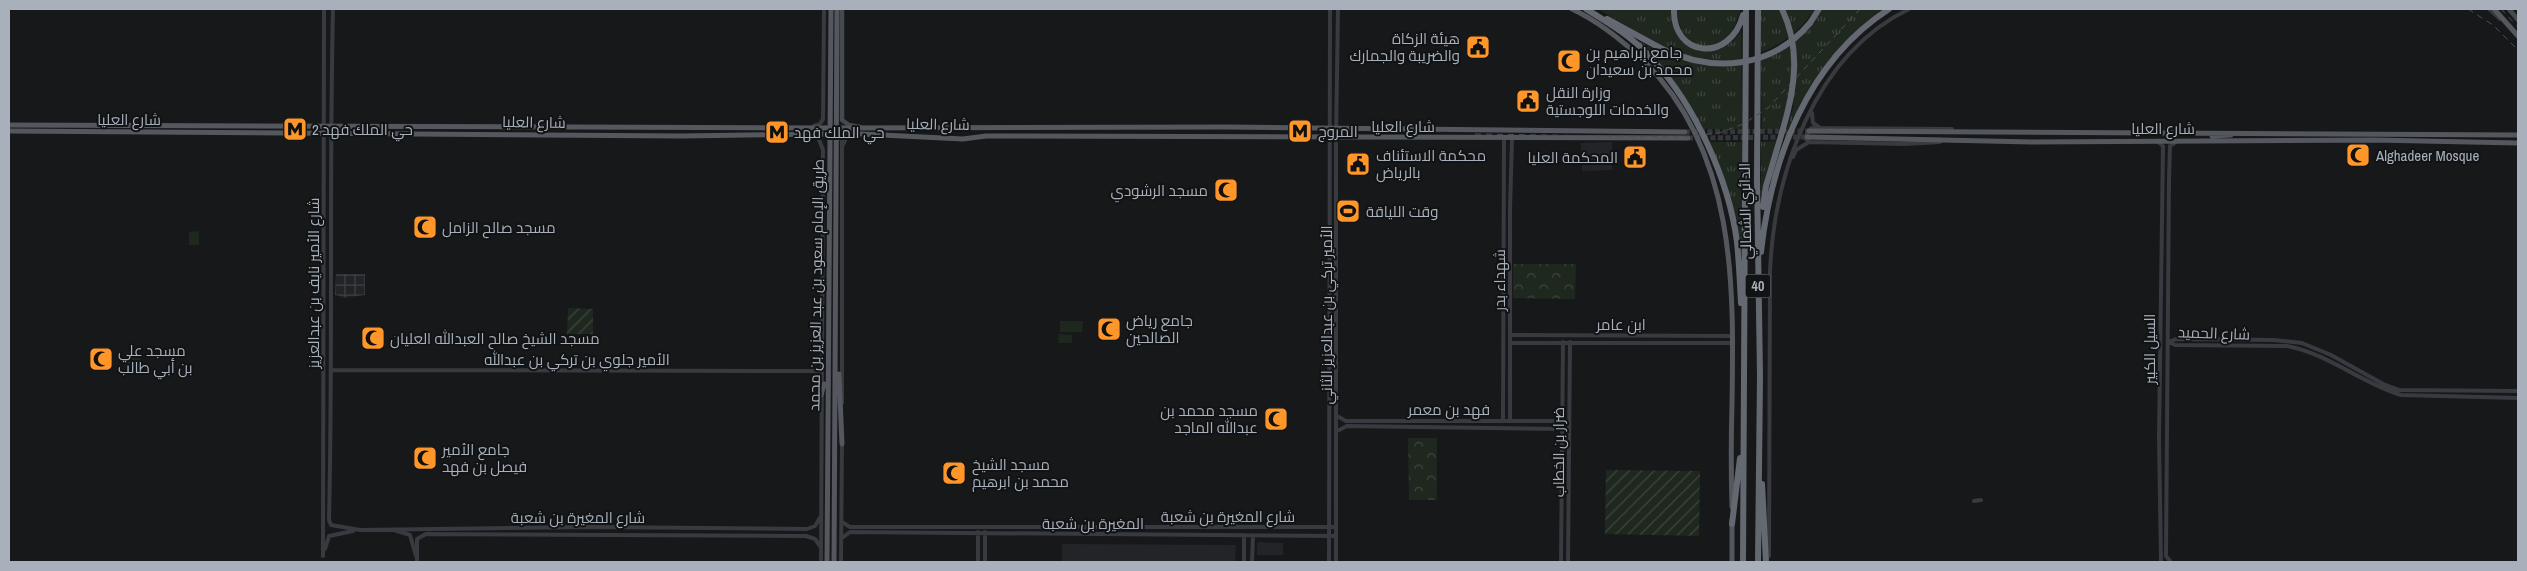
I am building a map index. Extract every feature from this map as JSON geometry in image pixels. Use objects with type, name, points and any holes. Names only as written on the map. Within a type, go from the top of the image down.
[{"type":"highway","points":[[1586,9],[1662,49],[1703,63],[1737,63],[1755,59],[1777,49],[1794,38],[1810,23],[1819,9]]},
{"type":"highway","points":[[1586,9],[1616,29],[1652,58],[1677,90],[1707,144],[1728,201],[1736,241],[1745,354]]},
{"type":"highway","points":[[1674,9],[1676,26],[1685,40],[1699,47],[1711,48],[1731,40],[1738,30],[1745,9]]},
{"type":"highway","name":"الدائري الشمالي","points":[[1743,562],[1745,9]]},
{"type":"highway","name":"الدائري الشمالي","points":[[1758,9],[1760,376],[1758,562]]},
{"type":"highway","points":[[1758,280],[1766,186],[1792,100],[1795,68],[1792,36],[1782,9]]},
{"type":"highway","points":[[1758,280],[1768,204],[1774,176],[1790,131],[1821,76],[1843,48],[1857,33],[1889,9]]},
{"type":"highway","points":[[1732,524],[1744,422]]},
{"type":"highway","points":[[1758,446],[1768,562]]},
{"type":"main road","name":"طريق الإمام سعود بن عبد العزيز بن محمد","points":[[827,562],[827,347],[831,9]]},
{"type":"main road","name":"طريق الإمام سعود بن عبد العزيز بن محمد","points":[[834,562],[837,9]]},
{"type":"main road","points":[[842,9],[842,120],[848,125],[866,130]]},
{"type":"main road","name":"الدائري الشمالي","points":[[1572,9],[1602,26],[1630,47],[1653,70],[1676,101],[1694,132],[1711,171],[1722,212],[1731,274],[1732,562]]},
{"type":"main road","points":[[2494,9],[2518,35]]},
{"type":"main road","points":[[2509,9],[2518,20]]},
{"type":"main road","name":"شارع العليا","points":[[9,125],[687,126],[803,128],[825,133]]},
{"type":"main road","points":[[507,126],[503,130],[507,133]]},
{"type":"main road","points":[[686,135],[676,133],[674,130],[675,127],[687,126]]},
{"type":"main road","name":"شارع العليا","points":[[9,132],[507,133],[651,136],[841,133],[866,130],[985,126],[1685,132]]},
{"type":"main road","points":[[985,126],[978,129],[976,133],[980,136],[986,136]]},
{"type":"main road","points":[[651,127],[664,128],[666,131],[665,134],[651,136]]},
{"type":"main road","points":[[963,139],[971,132],[964,128]]},
{"type":"main road","name":"شارع العليا","points":[[866,130],[963,139],[986,136],[1328,140],[1688,138]]},
{"type":"main road","name":"شارع العليا","points":[[1809,131],[2518,135]]},
{"type":"main road","points":[[2035,142],[2088,139],[2091,136],[2087,134],[2037,132]]},
{"type":"main road","points":[[2167,141],[2168,136],[2172,135],[2225,136],[2254,133]]},
{"type":"main road","points":[[2375,140],[2386,138],[2386,135]]},
{"type":"main road","points":[[2400,140],[2398,137],[2404,135]]},
{"type":"main road","name":"شارع العليا","points":[[1808,140],[2035,142],[2400,140],[2518,142]]},
{"type":"main road","points":[[836,323],[842,444]]},
{"type":"main road","points":[[821,395],[827,347]]},
{"type":"street","name":"شارع الأمير نايف بن عبدالعزيز","points":[[328,126],[333,64],[333,9]]},
{"type":"street","points":[[803,128],[820,124],[823,119],[824,9]]},
{"type":"street","name":"الأمير تركي بن عبدالعزيز الثاني","points":[[1329,562],[1330,340],[1328,128],[1330,9]]},
{"type":"street","name":"الأمير تركي بن عبدالعزيز الثاني","points":[[1336,562],[1336,140],[1338,9]]},
{"type":"street","points":[[1788,165],[1816,102],[1838,69],[1864,40],[1909,9]]},
{"type":"street","points":[[2489,9],[2518,35]]},
{"type":"street","name":"شارع الأمير نايف بن عبدالعزيز","points":[[324,562],[324,198],[328,134],[324,65],[325,10]]},
{"type":"street","points":[[324,65],[326,72],[328,72],[333,64]]},
{"type":"street","points":[[1330,76],[1334,79],[1338,76]]},
{"type":"street","points":[[1816,102],[1812,120],[1817,127],[1823,128]]},
{"type":"street","points":[[1788,165],[1796,150],[1808,140],[1805,138],[1810,128],[2008,132]]},
{"type":"street","points":[[842,152],[846,138],[866,130]]},
{"type":"street","points":[[821,562],[823,150],[825,133]]},
{"type":"street","points":[[841,133],[841,562]]},
{"type":"street","name":"شارع الأمير نايف بن عبدالعزيز","points":[[328,134],[332,197],[331,524]]},
{"type":"street","points":[[802,134],[816,136],[823,150]]},
{"type":"street","name":"شهداء بدر","points":[[1503,418],[1504,138]]},
{"type":"street","name":"شهداء بدر","points":[[1510,418],[1512,139]]},
{"type":"street","name":"السيل الكبير","points":[[2171,562],[2166,556],[2169,378],[2169,162],[2170,146],[2180,140]]},
{"type":"street","name":"السيل الكبير","points":[[2156,141],[2162,143],[2161,562]]},
{"type":"street","points":[[1505,150],[1508,148],[1511,150]]},
{"type":"street","points":[[2162,166],[2166,156],[2169,162]]},
{"type":"street","points":[[1504,162],[1511,163]]},
{"type":"street","name":"الدائري الشمالي","points":[[1768,562],[1770,272],[1777,207],[1788,165]]},
{"type":"street","points":[[1328,192],[1334,187],[1337,191]]},
{"type":"street","points":[[324,198],[328,190],[332,197]]},
{"type":"street","points":[[1503,274],[1506,278],[1510,274]]},
{"type":"street","points":[[1503,287],[1507,283],[1510,287]]},
{"type":"street","name":"ابن عامر","points":[[1510,335],[1732,336]]},
{"type":"street","points":[[1616,335],[1620,340],[1616,342]]},
{"type":"street","points":[[1629,335],[1626,338],[1629,342]]},
{"type":"street","points":[[1330,340],[1334,342],[1337,340]]},
{"type":"street","name":"شارع الحميد","points":[[2169,342],[2176,340],[2293,341],[2311,346],[2349,365],[2375,381],[2399,390],[2518,391]]},
{"type":"street","points":[[2198,340],[2199,346]]},
{"type":"street","name":"ضرار بن الخطاب","points":[[1561,562],[1563,342]]},
{"type":"street","name":"ضرار بن الخطاب","points":[[1568,562],[1570,342]]},
{"type":"street","name":"شارع الحميد","points":[[2169,342],[2175,345],[2199,346],[2287,346],[2312,352],[2384,390],[2401,396],[2518,398]]},
{"type":"street","name":"ابن عامر","points":[[1510,343],[1732,343]]},
{"type":"street","points":[[1329,351],[1333,346],[1336,347],[1337,352]]},
{"type":"street","points":[[2346,371],[2349,365]]},
{"type":"street","name":"الأمير جلوي بن تركي بن عبدالله","points":[[332,370],[821,371]]},
{"type":"street","points":[[2161,378],[2169,378]]},
{"type":"street","points":[[2435,391],[2436,397]]},
{"type":"street","name":"فهد بن معمر","points":[[1337,416],[1346,421],[1443,421],[1510,418],[1563,421]]},
{"type":"street","points":[[1437,421],[1439,425],[1437,428]]},
{"type":"street","points":[[1443,421],[1441,426],[1444,428]]},
{"type":"street","points":[[1557,421],[1559,425],[1557,429]]},
{"type":"street","name":"فهد بن معمر","points":[[1337,431],[1347,426],[1562,429]]},
{"type":"street","points":[[1974,501],[1981,500]]},
{"type":"street","points":[[2160,508],[2167,508]]},
{"type":"street","points":[[821,516],[815,526],[807,529],[810,532],[806,536],[815,539],[821,548]]},
{"type":"street","points":[[842,522],[850,527],[850,532],[842,538]]},
{"type":"street","name":"شارع المغيرة بن شعبة","points":[[331,524],[336,528],[357,530],[592,527],[807,529]]},
{"type":"street","name":"شارع المغيرة بن شعبة","points":[[850,527],[1336,527]]},
{"type":"street","points":[[978,527],[978,562]]},
{"type":"street","points":[[985,527],[985,562]]},
{"type":"street","points":[[1322,527],[1322,535]]},
{"type":"street","points":[[390,529],[410,535],[417,560]]},
{"type":"street","points":[[323,556],[329,536],[357,530]]},
{"type":"street","name":"المغيرة بن شعبة","points":[[850,532],[1336,536]]},
{"type":"street","name":"شارع المغيرة بن شعبة","points":[[417,560],[417,539],[426,534],[806,536]]},
{"type":"street","points":[[1244,535],[1244,562]]},
{"type":"street","points":[[1252,535],[1252,562]]},
{"type":"shaded area","points":[[1612,142],[1612,170],[1582,171],[1581,143]]},
{"type":"shaded area","points":[[336,274],[365,274],[365,295],[341,298],[335,295]]},
{"type":"shaded area","points":[[1257,542],[1283,543],[1283,555],[1257,555]]},
{"type":"shaded area","points":[[1062,544],[1236,545],[1235,562],[1062,562]]},
{"type":"green space","points":[[1598,9],[1671,9],[1672,23],[1677,35],[1686,44],[1696,49],[1708,51],[1720,49],[1732,42],[1741,31],[1742,129],[1703,129],[1674,82],[1637,40],[1658,51],[1662,46]]},
{"type":"green space","points":[[1677,9],[1741,9],[1731,36],[1713,45],[1705,46],[1698,45],[1686,36],[1679,23]]},
{"type":"green space","points":[[1761,9],[1815,9],[1791,35],[1777,45],[1761,52]]},
{"type":"green space","points":[[1823,9],[1883,9],[1854,33],[1841,47],[1819,77],[1790,126],[1787,128],[1794,105],[1788,103],[1779,129],[1762,130],[1761,60],[1812,24]]},
{"type":"green space","points":[[1776,141],[1763,194],[1761,193],[1761,142]]},
{"type":"green space","points":[[1709,142],[1742,142],[1742,254],[1740,254]]},
{"type":"green space","points":[[199,231],[199,245],[189,245],[189,232]]},
{"type":"green space","points":[[1513,264],[1576,264],[1575,299],[1513,298]]},
{"type":"green space","points":[[568,308],[593,309],[593,334],[567,334]]},
{"type":"green space","points":[[1060,321],[1083,321],[1082,332],[1060,332]]},
{"type":"green space","points":[[1059,334],[1072,335],[1072,343],[1058,343]]},
{"type":"green space","points":[[125,352],[140,353],[139,367],[125,369]]},
{"type":"green space","points":[[1408,438],[1437,438],[1437,500],[1409,500]]},
{"type":"green space","points":[[1606,470],[1700,471],[1699,536],[1605,534]]},
{"type":"tunnel","points":[[1685,132],[1809,131]]},
{"type":"tunnel","points":[[1688,138],[1807,137]]},
{"type":"railway","points":[[1475,134],[1683,137],[1719,133],[1743,124],[1768,108],[1860,9]]},
{"type":"railway","points":[[2468,9],[2493,25],[2518,50]]},
{"type":"railway","points":[[2501,9],[2518,27]]},
{"type":"place","name":"هيئة الزكاة والضريبة والجمارك","points":[[1478,47]]},
{"type":"place","name":"جامع إبراهيم بن محمد بن سعيدان","points":[[1569,61]]},
{"type":"place","name":"وزارة النقل والخدمات اللوجستية","points":[[1528,101]]},
{"type":"place","name":"حي الملك فهد 2","points":[[295,129]]},
{"type":"place","name":"المروج","points":[[1300,131]]},
{"type":"place","name":"حي الملك فهد","points":[[777,132]]},
{"type":"place","name":"Alghadeer Mosque","points":[[2358,155]]},
{"type":"place","name":"المحكمة العليا","points":[[1635,157]]},
{"type":"place","name":"محكمة الاستئناف بالرياض","points":[[1358,164]]},
{"type":"place","name":"مسجد الرشودي","points":[[1226,190]]},
{"type":"place","name":"وقت اللياقة","points":[[1348,211]]},
{"type":"place","name":"مسجد صالح الزامل","points":[[425,227]]},
{"type":"place","name":"جامع رياض الصالحين","points":[[1109,329]]},
{"type":"place","name":"مسجد الشيخ صالح العبدالله العليان","points":[[373,338]]},
{"type":"place","name":"مسجد علي بن أبي طالب","points":[[101,359]]},
{"type":"place","name":"مسجد محمد بن عبدالله الماجد","points":[[1276,419]]},
{"type":"place","name":"جامع الأمير فيصل بن فهد","points":[[425,458]]},
{"type":"place","name":"مسجد الشيخ محمد بن ابرهيم","points":[[954,473]]}]
